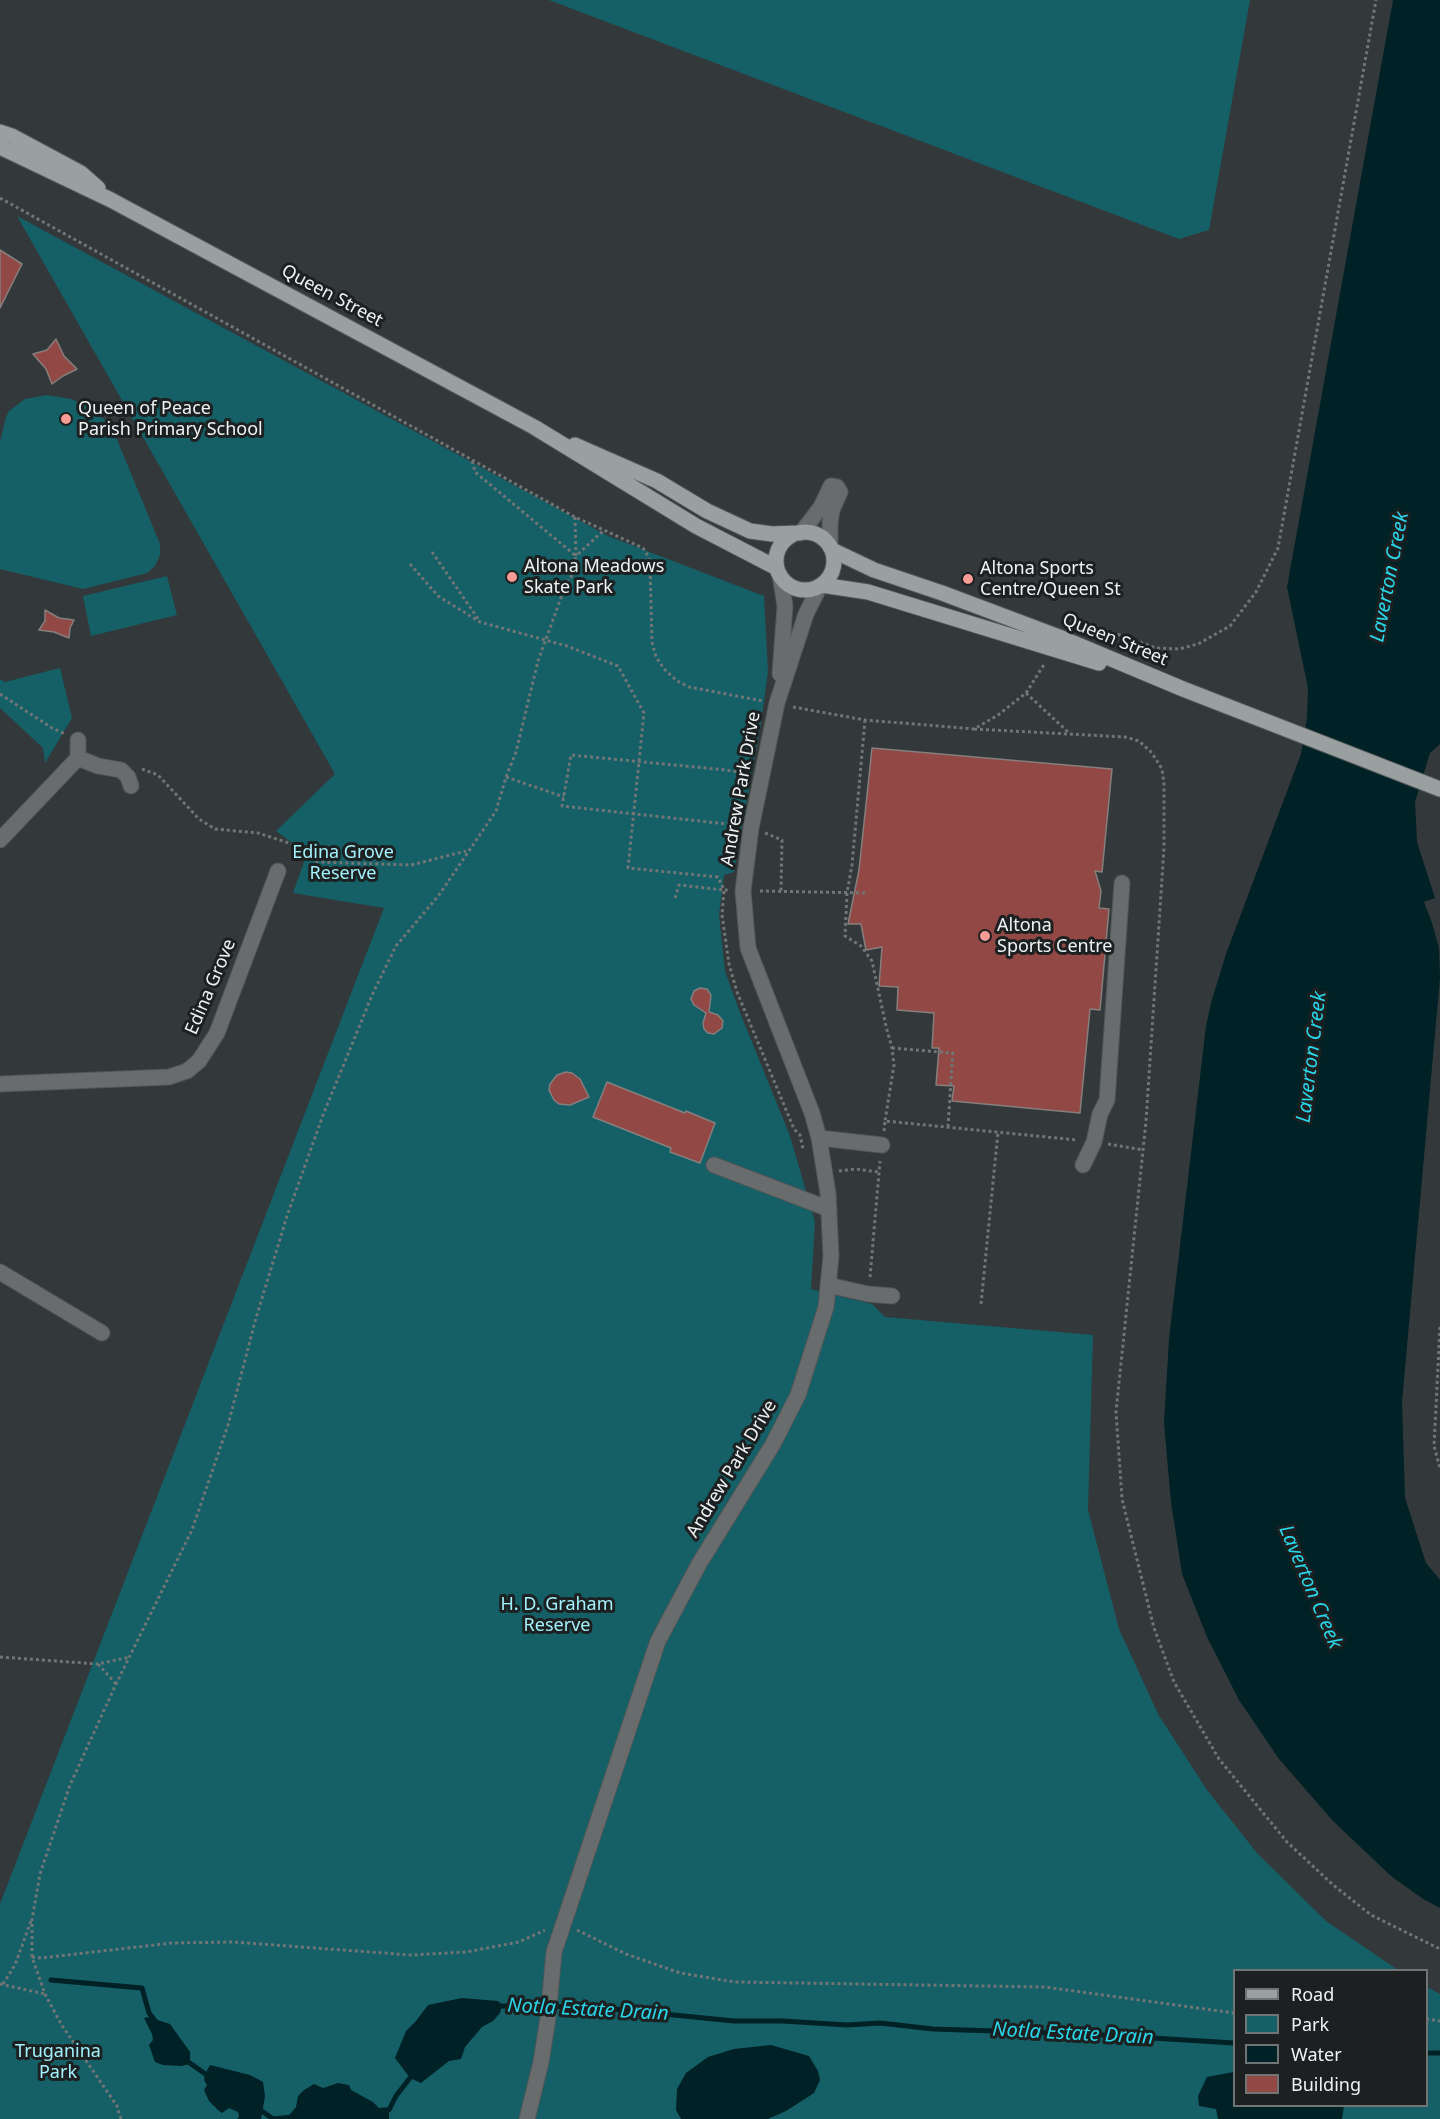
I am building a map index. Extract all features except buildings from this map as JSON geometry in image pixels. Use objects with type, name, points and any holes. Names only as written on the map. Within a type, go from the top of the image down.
[{"type":"main road","name":"Queen Street","points":[[0,132],[12,136],[81,173],[111,200]]},
{"type":"main road","name":"Queen Street","points":[[0,147],[111,200],[534,427],[696,526],[779,572]]},
{"type":"main road","name":"Queen Street","points":[[534,427],[657,481],[708,512],[750,531],[772,534],[800,533]]},
{"type":"main road","points":[[800,533],[818,536],[831,548],[834,559],[829,578],[821,586],[802,590],[786,582],[779,572],[776,560],[778,550],[790,537],[800,533]]},
{"type":"main road","name":"Queen Street","points":[[831,548],[874,570],[942,593],[1059,638],[1235,710],[1440,789]]},
{"type":"main road","name":"Queen Street","points":[[821,586],[868,592],[1183,689]]},
{"type":"street","points":[[800,533],[820,507],[831,486],[837,487],[840,492],[832,510],[831,548]]},
{"type":"street","name":"Andrew Park Drive","points":[[527,2119],[541,2062],[554,1952],[562,1922],[658,1641],[676,1602],[773,1444],[798,1395],[826,1307],[831,1256],[829,1209],[819,1138],[812,1113],[748,948],[743,891],[751,828],[777,703],[784,630],[784,606],[779,572]]},
{"type":"street","name":"Andrew Park Drive","points":[[777,703],[806,614],[821,586]]},
{"type":"street","points":[[0,840],[78,758],[78,740]]},
{"type":"street","points":[[78,758],[98,766],[121,770],[128,777],[131,786]]},
{"type":"street","name":"Edina Grove","points":[[0,1084],[169,1077],[187,1071],[199,1060],[217,1033],[278,871]]},
{"type":"street","points":[[1083,1165],[1094,1142],[1100,1114],[1107,1100],[1122,883]]},
{"type":"street","points":[[819,1138],[882,1145]]},
{"type":"street","points":[[714,1165],[829,1209]]},
{"type":"street","points":[[0,1272],[102,1333]]},
{"type":"street","points":[[828,1285],[868,1294],[892,1296]]},
{"type":"street","points":[[531,2102],[540,2119]]},
{"type":"path","points":[[1067,616],[1156,648],[1179,649],[1198,644],[1230,626],[1256,592],[1278,548],[1376,0]]},
{"type":"path","points":[[0,198],[575,517],[643,548]]},
{"type":"path","points":[[472,460],[475,472],[576,556]]},
{"type":"path","points":[[122,2119],[117,2106],[61,2024],[45,1994],[32,1957],[32,1920],[40,1874],[70,1785],[116,1684],[192,1530],[228,1425],[256,1318],[287,1216],[323,1115],[373,993],[396,946],[439,895],[496,811],[516,752],[538,661],[566,584],[571,577],[576,556],[575,517]]},
{"type":"path","points":[[576,556],[603,531]]},
{"type":"path","points":[[432,552],[480,622]]},
{"type":"path","points":[[410,564],[438,596],[480,622],[547,639],[618,666],[644,713],[628,868],[718,877],[724,890],[868,893]]},
{"type":"path","points":[[1026,693],[1070,734]]},
{"type":"path","points":[[0,694],[52,728],[78,740]]},
{"type":"path","points":[[865,720],[852,865],[847,893],[845,936],[861,946],[872,961],[894,1065],[882,1145],[868,1294]]},
{"type":"path","points":[[974,729],[1125,737],[1138,741],[1152,753],[1162,769],[1164,848],[1143,1150],[1116,1412],[1122,1499],[1154,1628],[1174,1682],[1218,1759],[1287,1842],[1332,1884],[1371,1915],[1440,1949]]},
{"type":"path","points":[[738,804],[733,824],[562,806],[571,755],[745,773],[743,783]]},
{"type":"path","points":[[141,769],[158,775],[199,819],[215,829],[258,833],[292,844],[318,862],[411,865],[468,850]]},
{"type":"path","points":[[506,777],[564,797]]},
{"type":"path","points":[[751,828],[782,840],[781,892]]},
{"type":"path","points":[[892,1048],[953,1051],[948,1127]]},
{"type":"path","points":[[885,1121],[1094,1142],[1143,1150]]},
{"type":"path","points":[[981,1304],[998,1132]]},
{"type":"path","points":[[1440,1327],[1434,1446],[1440,1468]]},
{"type":"path","points":[[0,1657],[98,1664],[130,1658]]},
{"type":"path","points":[[98,1664],[116,1684]]},
{"type":"path","points":[[32,1920],[15,1965],[1,1984],[45,1994]]},
{"type":"path","points":[[32,1957],[41,1958],[172,1943],[233,1942],[411,1955],[455,1953],[519,1942],[562,1922],[626,1954],[680,1973],[735,1982],[1044,1987],[1233,2013]]},
{"type":"green space","points":[[549,0],[1250,0],[1209,230],[1179,239]]},
{"type":"green space","name":"H. D. Graham Reserve","points":[[17,216],[608,536],[764,596],[768,672],[761,723],[734,872],[724,875],[719,915],[725,971],[790,1136],[815,1222],[811,1289],[872,1304],[885,1317],[1093,1335],[1088,1510],[1119,1629],[1158,1714],[1207,1790],[1257,1853],[1326,1921],[1397,1969],[1233,1969],[1233,2107],[1428,2107],[1428,1988],[1440,1994],[1440,2119],[0,2119],[0,1904],[384,908],[293,893],[307,854],[276,831],[335,774]]},
{"type":"green space","points":[[47,395],[71,399],[87,406],[104,419],[114,432],[160,544],[160,555],[155,566],[147,573],[83,589],[0,569],[0,442],[6,417],[9,411],[25,399]]},
{"type":"green space","points":[[167,576],[177,615],[91,636],[83,596]]},
{"type":"green space","points":[[60,668],[72,718],[45,763],[43,748],[0,708],[0,679],[5,682]]},
{"type":"water","name":"Laverton Creek","points":[[1393,0],[1440,0],[1440,744],[1430,753],[1415,802],[1417,842],[1435,898],[1424,902],[1439,948],[1440,978],[1402,1402],[1405,1498],[1426,1563],[1440,1580],[1440,1908],[1391,1876],[1333,1821],[1279,1759],[1239,1700],[1207,1637],[1182,1574],[1171,1502],[1164,1423],[1169,1339],[1206,1026],[1226,954],[1301,754],[1307,718],[1308,688],[1287,587]]},
{"type":"water","points":[[462,1998],[498,2001],[502,2005],[500,2013],[493,2021],[482,2027],[465,2047],[461,2059],[449,2061],[421,2083],[410,2078],[395,2058],[406,2031],[428,2005]]},
{"type":"water","points":[[148,2017],[170,2024],[190,2052],[190,2064],[163,2065],[155,2062],[149,2045],[153,2040],[152,2034],[144,2018]]},
{"type":"water","points":[[771,2045],[809,2056],[818,2071],[820,2080],[814,2093],[786,2111],[768,2119],[681,2119],[676,2110],[677,2089],[686,2073],[708,2057],[734,2049]]},
{"type":"water","points":[[210,2065],[250,2075],[263,2082],[265,2096],[261,2119],[237,2119],[238,2112],[229,2108],[222,2113],[209,2101],[204,2090],[207,2085],[204,2080]]},
{"type":"water","points":[[1233,2072],[1233,2107],[1344,2107],[1342,2119],[1218,2119],[1216,2109],[1199,2106],[1198,2096],[1207,2077]]},
{"type":"water","points":[[338,2083],[349,2085],[351,2090],[373,2102],[379,2108],[389,2110],[389,2119],[286,2119],[296,2107],[298,2096],[304,2090],[314,2084],[323,2088]]},
{"type":"waterway","name":"Notla Estate Drain","points":[[51,1980],[142,1988],[149,2013],[157,2023]]},
{"type":"waterway","name":"Notla Estate Drain","points":[[497,2006],[594,2007],[734,2021],[847,2025],[880,2023],[933,2029],[1087,2034],[1233,2043]]},
{"type":"waterway","name":"Notla Estate Drain","points":[[1428,2053],[1440,2053]]},
{"type":"waterway","name":"Notla Estate Drain","points":[[187,2061],[211,2078]]},
{"type":"waterway","name":"Notla Estate Drain","points":[[382,2110],[389,2110],[396,2096],[413,2074]]},
{"type":"waterway","name":"Notla Estate Drain","points":[[259,2109],[273,2119],[292,2117]]},
{"type":"place","name":"Queen of Peace Parish Primary School","points":[[66,419]]},
{"type":"place","name":"Altona Meadows Skate Park","points":[[512,577]]},
{"type":"place","name":"Altona Sports Centre/Queen St","points":[[968,579]]},
{"type":"place","name":"Altona Sports Centre","points":[[985,936]]},
{"type":"park label","name":"Edina Grove Reserve","points":[[343,863]]},
{"type":"park label","name":"Truganina Park","points":[[58,2062]]}]
